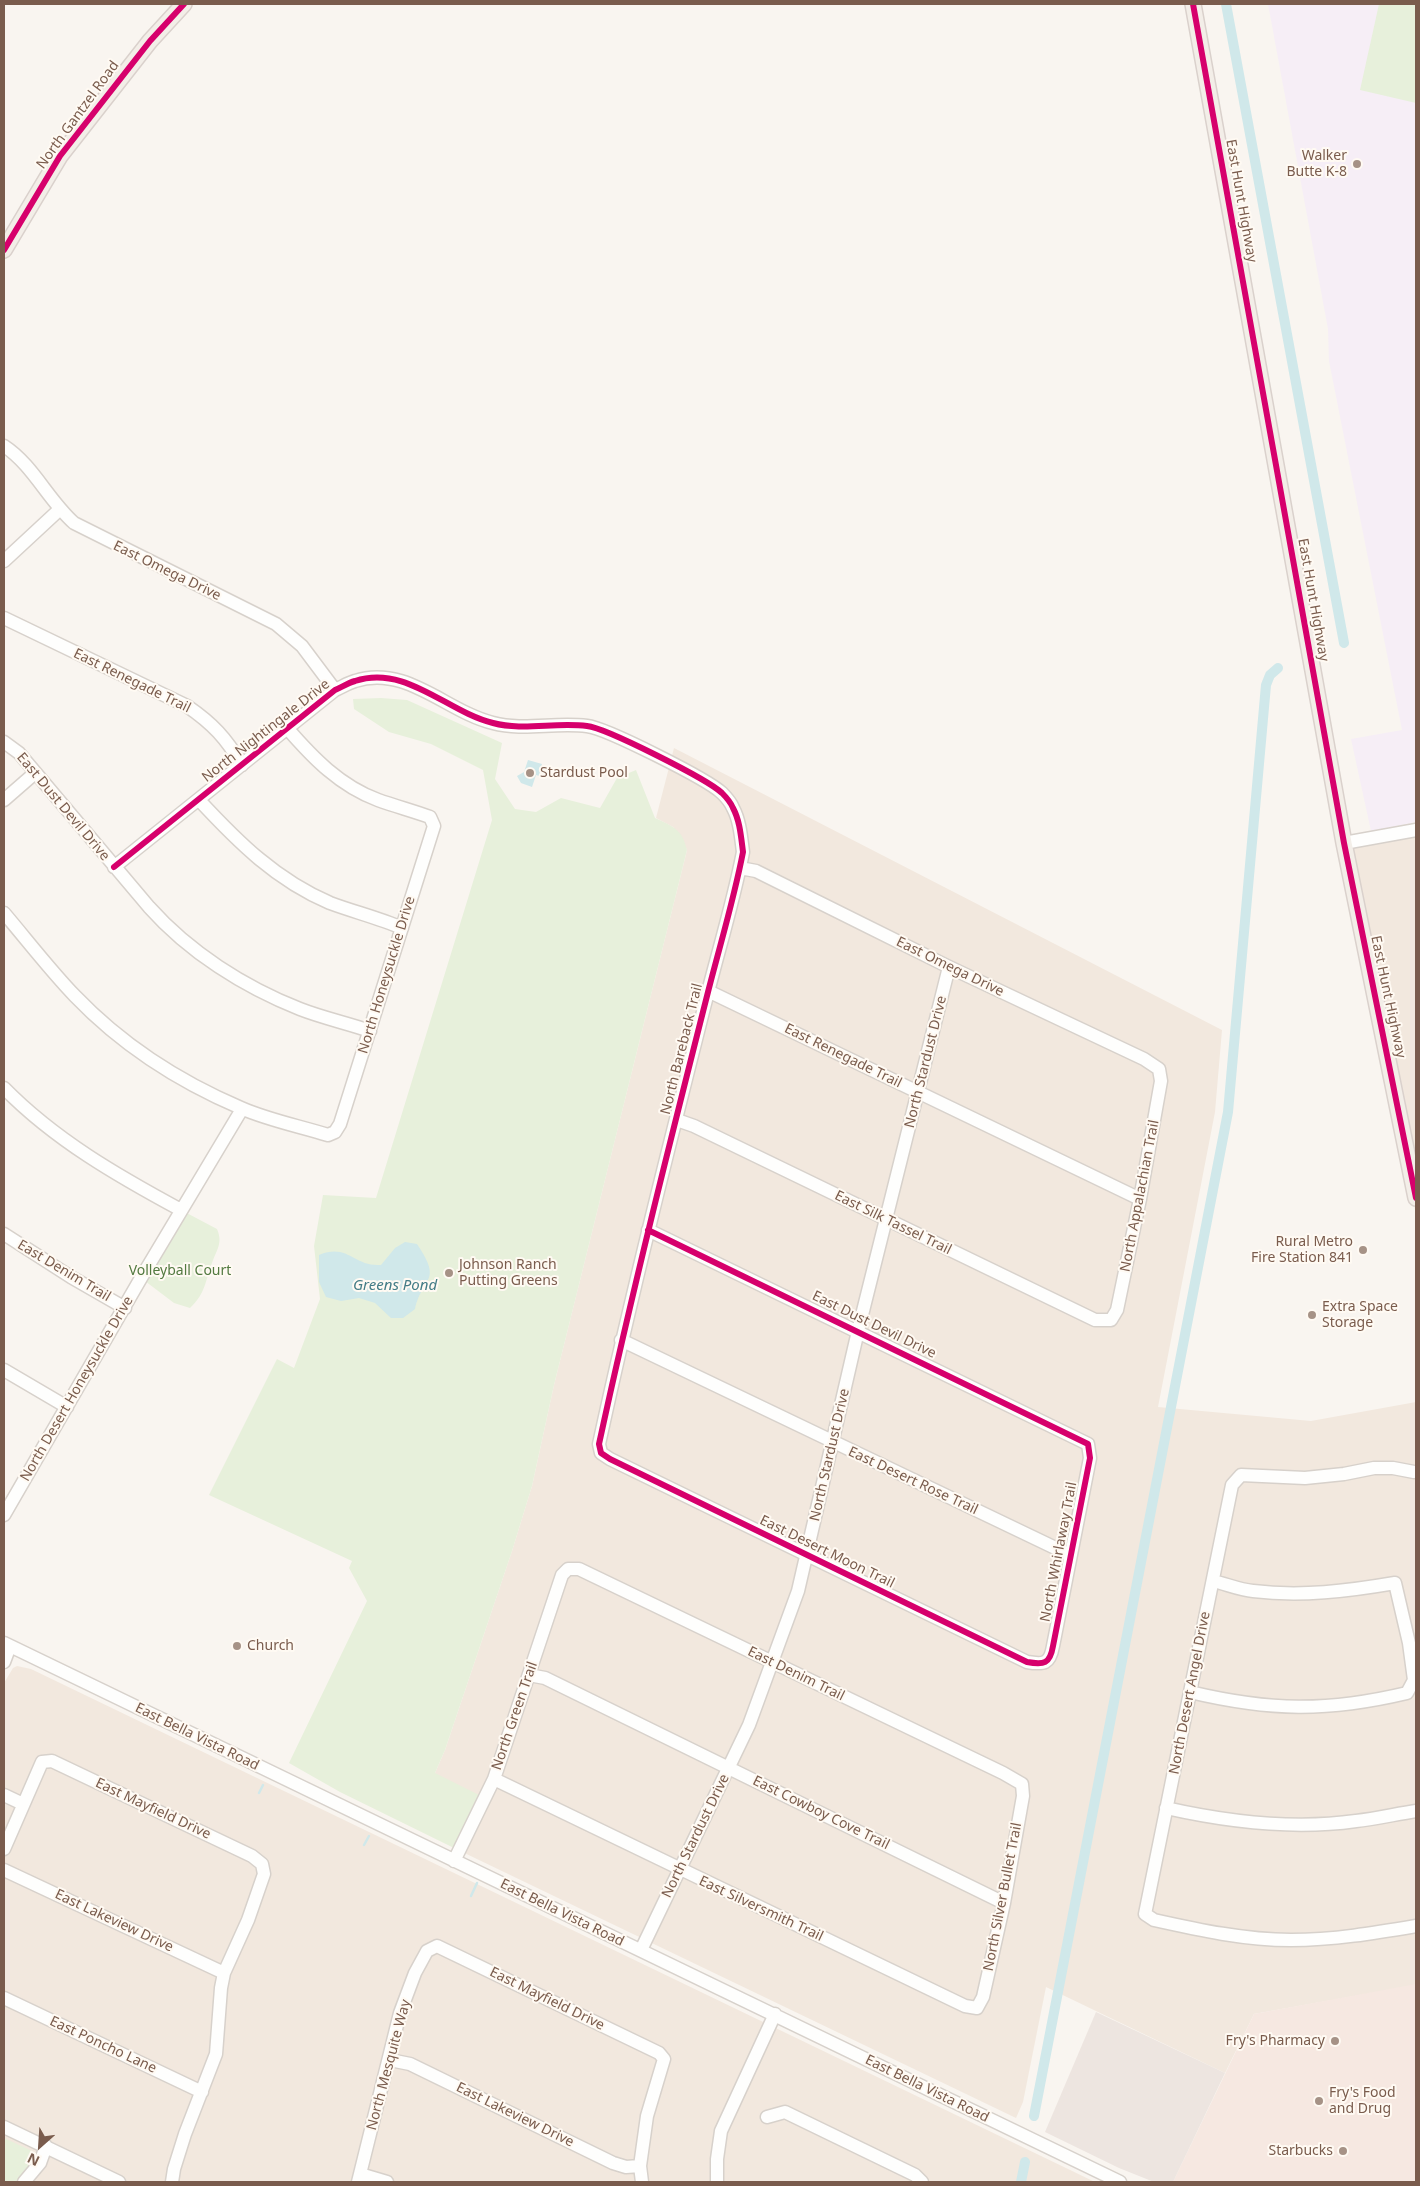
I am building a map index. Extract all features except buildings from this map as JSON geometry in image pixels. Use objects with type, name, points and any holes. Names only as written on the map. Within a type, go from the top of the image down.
[{"type":"main road","name":"North Gantzel Road","points":[[4,250],[72,140],[144,48],[184,4]]},
{"type":"main road","name":"East Hunt Highway","points":[[1192,4],[1344,843],[1416,1198]]},
{"type":"street","name":"East Omega Drive","points":[[4,446],[29,470],[60,510],[74,523],[276,624],[302,646],[335,690]]},
{"type":"street","points":[[4,561],[60,510]]},
{"type":"street","name":"East Renegade Trail","points":[[4,618],[187,706],[210,722],[229,743],[242,765]]},
{"type":"street","name":"North Nightingale Drive","points":[[114,868],[335,690],[356,680],[387,677],[416,686],[478,720],[506,727],[565,724],[596,728]]},
{"type":"street","name":"North Honeysuckle Drive","points":[[242,1109],[328,1135],[335,1132],[340,1124],[434,826],[430,817],[377,800],[351,787],[317,762],[287,728]]},
{"type":"street","name":"North Bareback Trail","points":[[596,728],[664,760],[721,792],[733,808],[740,826],[744,852],[621,1340],[599,1444],[601,1453]]},
{"type":"street","name":"East Dust Devil Drive","points":[[4,742],[19,753],[114,868],[166,926],[211,962],[240,980],[301,1009],[370,1031]]},
{"type":"street","points":[[4,800],[35,773]]},
{"type":"street","points":[[199,800],[252,855],[302,889],[331,903],[402,928]]},
{"type":"street","points":[[1344,843],[1416,830]]},
{"type":"street","name":"East Omega Drive","points":[[740,868],[756,871],[949,967],[1144,1059],[1159,1069]]},
{"type":"street","points":[[4,913],[76,996],[113,1032],[153,1061],[198,1088],[242,1109]]},
{"type":"street","name":"North Stardust Drive","points":[[641,1950],[754,1712],[798,1591],[858,1331],[949,967]]},
{"type":"street","name":"East Renegade Trail","points":[[708,991],[1140,1199]]},
{"type":"street","name":"North Appalachian Trail","points":[[1111,1320],[1117,1310],[1140,1199],[1161,1081],[1159,1069]]},
{"type":"street","points":[[4,1088],[46,1126],[78,1150],[127,1181],[181,1210]]},
{"type":"street","name":"North Desert Honeysuckle Drive","points":[[6,1507],[242,1109]]},
{"type":"street","name":"East Silk Tassel Trail","points":[[677,1120],[1095,1320],[1111,1320]]},
{"type":"street","name":"East Dust Devil Drive","points":[[648,1230],[1088,1444]]},
{"type":"street","name":"East Denim Trail","points":[[4,1234],[71,1278],[124,1308]]},
{"type":"street","name":"East Desert Rose Trail","points":[[621,1340],[1070,1555]]},
{"type":"street","points":[[4,1370],[67,1407]]},
{"type":"street","name":"North Whirlaway Trail","points":[[1046,1662],[1051,1656],[1090,1458],[1088,1444]]},
{"type":"street","name":"East Desert Moon Trail","points":[[601,1453],[807,1556],[1027,1662],[1039,1664],[1046,1662]]},
{"type":"street","name":"North Desert Angel Drive","points":[[1414,1472],[1393,1468],[1374,1468],[1344,1474],[1305,1478],[1241,1475],[1232,1485],[1145,1914],[1154,1920],[1234,1936],[1290,1940],[1357,1935],[1416,1926]]},
{"type":"street","name":"East Denim Trail","points":[[568,1569],[579,1569],[1022,1784]]},
{"type":"street","name":"North Green Trail","points":[[454,1861],[494,1779],[562,1575],[568,1569]]},
{"type":"street","points":[[1190,1692],[1234,1703],[1290,1708],[1340,1706],[1407,1693],[1414,1680],[1413,1643],[1395,1583],[1355,1590],[1299,1594],[1252,1591],[1212,1581]]},
{"type":"street","points":[[4,1662],[7,1644]]},
{"type":"street","name":"East Bella Vista Road","points":[[7,1644],[1120,2182]]},
{"type":"street","name":"East Cowboy Cove Trail","points":[[529,1675],[545,1678],[1004,1903]]},
{"type":"street","name":"East Mayfield Drive","points":[[23,1804],[42,1762],[52,1761],[252,1856],[262,1864],[264,1874],[256,1891],[248,1920],[224,1973]]},
{"type":"street","name":"East Silversmith Trail","points":[[494,1779],[965,2006],[977,2008]]},
{"type":"street","name":"North Silver Bullet Trail","points":[[977,2008],[982,1997],[1004,1903],[1023,1796],[1022,1784]]},
{"type":"street","points":[[4,1796],[23,1804],[4,1849]]},
{"type":"street","points":[[1166,1808],[1203,1816],[1255,1823],[1307,1825],[1355,1821],[1416,1811]]},
{"type":"street","name":"East Lakeview Drive","points":[[4,1870],[224,1973]]},
{"type":"street","name":"East Mayfield Drive","points":[[427,1951],[436,1946],[659,2054],[664,2060],[647,2116],[640,2166]]},
{"type":"street","name":"North Mesquite Way","points":[[359,2178],[400,2014],[415,1973],[427,1951]]},
{"type":"street","points":[[172,2182],[174,2169],[216,2054],[221,1988],[224,1973]]},
{"type":"street","name":"East Poncho Lane","points":[[4,1998],[202,2092]]},
{"type":"street","points":[[717,2182],[717,2159],[721,2131],[775,2014]]},
{"type":"street","name":"East Lakeview Drive","points":[[390,2060],[410,2064],[614,2162],[626,2167],[640,2166]]},
{"type":"street","points":[[767,2117],[785,2112],[915,2175],[922,2182]]},
{"type":"street","points":[[4,2127],[119,2182]]},
{"type":"street","points":[[24,2182],[40,2163],[46,2146]]},
{"type":"street","points":[[640,2166],[642,2182]]},
{"type":"street","points":[[359,2178],[386,2182]]},
{"type":"shaded area","points":[[1268,4],[1416,4],[1416,822],[1371,831],[1351,739],[1402,730],[1329,361],[1328,329]]},
{"type":"shaded area","points":[[674,748],[1222,1030],[1215,1112],[1158,1407],[1311,1421],[1416,1402],[1416,1985],[1254,2014],[1225,2073],[1046,1987],[1023,2102],[1016,2118],[454,1848],[435,1773],[445,1750],[532,1486],[554,1385],[687,850],[673,827],[656,818]]},
{"type":"shaded area","points":[[1416,830],[1416,1215],[1344,843]]},
{"type":"shaded area","points":[[17,1666],[31,1669],[1095,2182],[4,2182],[4,1683],[13,1668]]},
{"type":"shaded area","points":[[1416,1984],[1416,2182],[1173,2182],[1254,2014]]},
{"type":"shaded area","points":[[1096,2012],[1225,2073],[1173,2182],[1154,2182],[1119,2168],[1045,2132]]},
{"type":"green space","points":[[1379,4],[1416,4],[1416,103],[1360,90]]},
{"type":"green space","name":"Johnson Ranch Putting Greens","points":[[381,698],[407,700],[502,743],[495,779],[515,809],[536,812],[561,798],[600,808],[617,778],[636,770],[655,818],[680,833],[687,850],[554,1385],[532,1486],[445,1750],[435,1773],[479,1795],[454,1848],[340,1792],[289,1763],[367,1601],[349,1568],[352,1561],[209,1495],[277,1359],[294,1368],[320,1299],[314,1246],[323,1195],[376,1198],[492,820],[483,770],[431,744],[389,732],[354,709],[353,699]]},
{"type":"green space","name":"Volleyball Court","points":[[181,1210],[217,1229],[219,1234],[219,1246],[204,1287],[190,1308],[174,1303],[141,1278]]},
{"type":"green space","points":[[4,2138],[43,2156],[15,2182],[4,2182]]},
{"type":"water","name":"Stardust Pool","points":[[528,760],[542,764],[539,776],[536,775],[532,787],[521,783],[517,776],[524,772]]},
{"type":"water","name":"Greens Pond","points":[[405,1242],[417,1244],[425,1257],[430,1273],[415,1309],[403,1318],[391,1318],[375,1303],[359,1298],[341,1301],[326,1297],[319,1282],[319,1255],[329,1252],[344,1253],[364,1263],[381,1265],[395,1248]]},
{"type":"waterway","points":[[1226,4],[1344,643]]},
{"type":"waterway","points":[[1034,2116],[1228,1112],[1266,685],[1270,675],[1278,668]]},
{"type":"waterway","points":[[259,1793],[263,1785]]},
{"type":"waterway","points":[[364,1845],[369,1836]]},
{"type":"waterway","points":[[471,1896],[477,1883]]},
{"type":"waterway","points":[[1021,2182],[1025,2162]]},
{"type":"cycle path","points":[[4,250],[60,156],[150,41],[184,4]]},
{"type":"cycle path","points":[[1193,4],[1344,843],[1416,1198]]},
{"type":"cycle path","points":[[114,867],[335,690],[355,681],[374,677],[392,679],[409,684],[476,717],[493,723],[516,726],[575,725],[598,729],[678,766],[722,793],[731,804],[737,818],[743,852],[731,905],[708,992],[652,1217],[638,1274],[599,1444],[601,1453],[1027,1662],[1042,1663],[1048,1660],[1053,1646],[1090,1458],[1088,1444],[648,1230]]},
{"type":"place","name":"Walker Butte K-8","points":[[1357,164]]},
{"type":"place","name":"Stardust Pool","points":[[530,773]]},
{"type":"place","name":"Rural Metro Fire Station 841","points":[[1363,1250]]},
{"type":"place","name":"Johnson Ranch Putting Greens","points":[[449,1273]]},
{"type":"place","name":"Extra Space Storage","points":[[1312,1315]]},
{"type":"place","name":"Church","points":[[237,1646]]},
{"type":"place","name":"Fry's Pharmacy","points":[[1335,2041]]},
{"type":"place","name":"Fry's Food and Drug","points":[[1319,2101]]},
{"type":"place","name":"Starbucks","points":[[1343,2151]]}]
